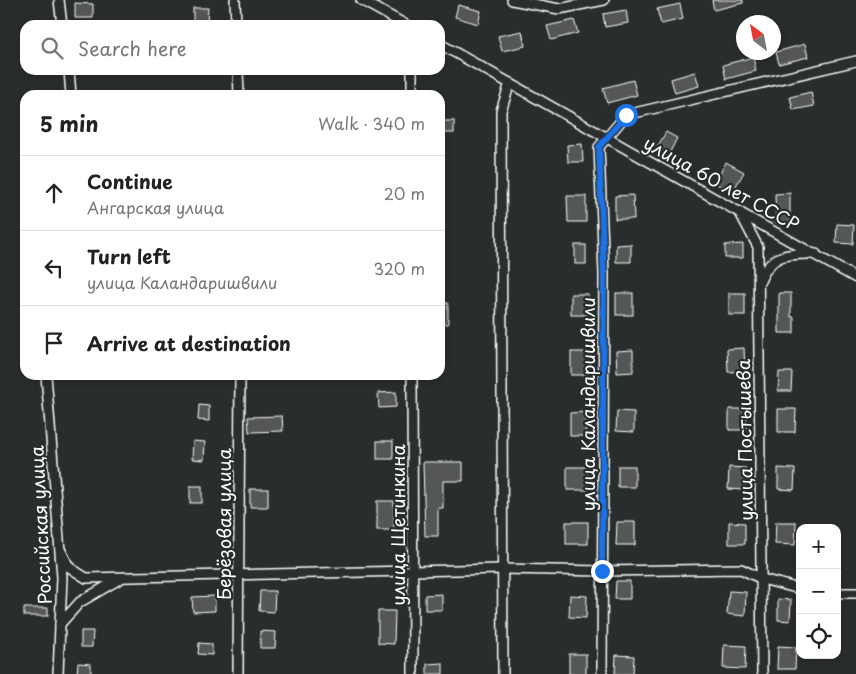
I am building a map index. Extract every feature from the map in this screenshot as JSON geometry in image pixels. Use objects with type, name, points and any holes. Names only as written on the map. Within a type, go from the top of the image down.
[{"type":"street","points":[[59,0],[61,20]]},
{"type":"street","points":[[235,0],[236,20]]},
{"type":"street","points":[[361,0],[397,20]]},
{"type":"street","points":[[512,0],[559,9],[604,0]]},
{"type":"street","name":"улица 60 лет СССР","points":[[445,47],[856,278]]},
{"type":"street","points":[[607,137],[626,115],[856,61]]},
{"type":"street","points":[[69,75],[71,90]]},
{"type":"street","points":[[238,75],[239,90]]},
{"type":"street","points":[[412,75],[412,90]]},
{"type":"street","points":[[503,674],[501,111],[510,83]]},
{"type":"street","name":"улица Каландаришвили","points":[[602,674],[604,274],[599,147],[607,137]]},
{"type":"street","name":"улица Постышева","points":[[738,210],[758,247],[762,674]]},
{"type":"street","points":[[758,285],[766,267],[779,257],[816,254]]},
{"type":"street","name":"Российская улица","points":[[46,380],[62,576],[58,674]]},
{"type":"street","name":"Берёзовая улица","points":[[238,674],[240,380]]},
{"type":"street","name":"улица Щетинкина","points":[[412,380],[413,674]]},
{"type":"street","points":[[60,550],[68,567],[86,578],[502,569],[602,571],[742,569],[762,579],[796,588]]},
{"type":"street","points":[[60,624],[80,602],[121,578]]},
{"type":"street","points":[[841,593],[856,593]]},
{"type":"building","points":[[712,0],[743,0],[743,3],[714,10]]},
{"type":"building","points":[[75,3],[93,4],[93,18],[75,18]]},
{"type":"building","points":[[680,4],[683,19],[661,24],[657,9]]},
{"type":"building","points":[[458,5],[481,11],[478,24],[455,17]]},
{"type":"building","points":[[193,8],[208,8],[207,20],[193,20]]},
{"type":"building","points":[[626,10],[628,23],[605,27],[603,14]]},
{"type":"building","points":[[574,20],[578,33],[551,40],[547,26]]},
{"type":"building","points":[[522,31],[525,46],[502,51],[498,36]]},
{"type":"building","points":[[805,44],[808,57],[779,64],[778,60],[781,60],[781,51]]},
{"type":"building","points":[[742,60],[754,60],[756,71],[726,79],[723,65]]},
{"type":"building","points":[[695,72],[699,86],[675,93],[671,79]]},
{"type":"building","points":[[633,80],[637,95],[607,103],[603,88]]},
{"type":"building","points":[[811,92],[814,106],[793,110],[790,97]]},
{"type":"building","points":[[445,121],[454,121],[454,133],[445,133]]},
{"type":"building","points":[[666,132],[677,138],[668,156],[656,149]]},
{"type":"building","points":[[582,144],[583,162],[568,162],[567,145]]},
{"type":"building","points":[[726,162],[744,172],[732,193],[715,183]]},
{"type":"building","points":[[790,193],[790,223],[776,223],[775,194]]},
{"type":"building","points":[[633,195],[634,219],[615,219],[615,196]]},
{"type":"building","points":[[567,196],[586,196],[586,222],[568,222]]},
{"type":"building","points":[[837,224],[854,225],[853,244],[836,243]]},
{"type":"building","points":[[631,244],[631,262],[616,262],[616,245]]},
{"type":"building","points":[[743,244],[743,258],[725,258],[725,245]]},
{"type":"building","points":[[575,245],[586,245],[586,264],[575,264]]},
{"type":"building","points":[[616,293],[633,293],[633,315],[616,315]]},
{"type":"building","points":[[729,293],[745,293],[745,315],[729,315]]},
{"type":"building","points":[[779,293],[791,293],[791,317],[794,317],[794,333],[779,333]]},
{"type":"building","points":[[571,294],[588,294],[588,315],[571,315]]},
{"type":"building","points":[[445,303],[448,303],[448,324],[445,324]]},
{"type":"building","points":[[744,348],[745,371],[728,372],[727,349]]},
{"type":"building","points":[[633,350],[633,372],[617,373],[616,351]]},
{"type":"building","points":[[571,352],[587,352],[587,375],[571,375]]},
{"type":"building","points":[[779,372],[792,372],[791,391],[778,391]]},
{"type":"building","points":[[396,392],[396,407],[379,408],[378,393]]},
{"type":"building","points":[[199,405],[209,406],[209,421],[198,420]]},
{"type":"building","points":[[729,409],[746,409],[747,430],[729,430]]},
{"type":"building","points":[[778,409],[796,409],[795,432],[778,432]]},
{"type":"building","points":[[617,411],[634,412],[634,432],[616,431]]},
{"type":"building","points":[[585,412],[586,436],[570,436],[570,413]]},
{"type":"building","points":[[282,416],[283,431],[249,432],[248,417]]},
{"type":"building","points":[[193,441],[205,442],[204,460],[192,459]]},
{"type":"building","points":[[377,441],[393,441],[393,459],[377,459]]},
{"type":"building","points":[[423,462],[463,462],[463,481],[443,481],[443,508],[438,508],[438,536],[425,536]]},
{"type":"building","points":[[618,466],[635,466],[635,487],[618,487]]},
{"type":"building","points":[[567,467],[588,467],[588,490],[567,490]]},
{"type":"building","points":[[729,467],[746,468],[745,490],[728,489]]},
{"type":"building","points":[[778,468],[795,469],[794,490],[778,489]]},
{"type":"building","points":[[190,486],[202,486],[202,503],[190,503]]},
{"type":"building","points":[[250,489],[268,489],[268,507],[250,507]]},
{"type":"building","points":[[377,501],[394,501],[394,530],[377,530]]},
{"type":"building","points":[[566,522],[588,522],[588,544],[566,544]]},
{"type":"building","points":[[617,522],[635,522],[635,545],[616,545]]},
{"type":"building","points":[[729,522],[745,523],[745,544],[729,544]]},
{"type":"building","points":[[776,522],[796,522],[795,545],[775,544]]},
{"type":"building","points":[[616,581],[630,581],[630,599],[615,599]]},
{"type":"building","points":[[260,591],[275,591],[274,612],[259,611]]},
{"type":"building","points":[[729,591],[746,592],[745,616],[727,614]]},
{"type":"building","points":[[442,594],[442,610],[425,610],[425,595]]},
{"type":"building","points":[[570,595],[587,596],[586,618],[569,617]]},
{"type":"building","points":[[215,596],[215,611],[193,612],[192,597]]},
{"type":"building","points":[[778,599],[791,600],[790,621],[778,620]]},
{"type":"building","points":[[24,608],[48,608],[48,616],[24,616]]},
{"type":"building","points":[[378,611],[395,611],[394,644],[378,643]]},
{"type":"building","points":[[81,631],[93,631],[92,647],[81,647]]},
{"type":"building","points":[[260,631],[276,632],[275,648],[260,648]]},
{"type":"building","points":[[199,643],[212,644],[212,655],[198,654]]},
{"type":"building","points":[[724,645],[746,646],[745,669],[723,668]]},
{"type":"building","points":[[778,646],[796,647],[795,669],[777,669]]},
{"type":"building","points":[[569,654],[586,654],[586,674],[569,674]]},
{"type":"building","points":[[616,655],[634,656],[633,674],[615,674]]},
{"type":"building","points":[[78,663],[91,664],[91,674],[77,674]]},
{"type":"building","points":[[443,663],[443,674],[427,674],[427,664]]},
{"type":"route","points":[[602,571],[604,274],[599,147],[626,115]]}]
